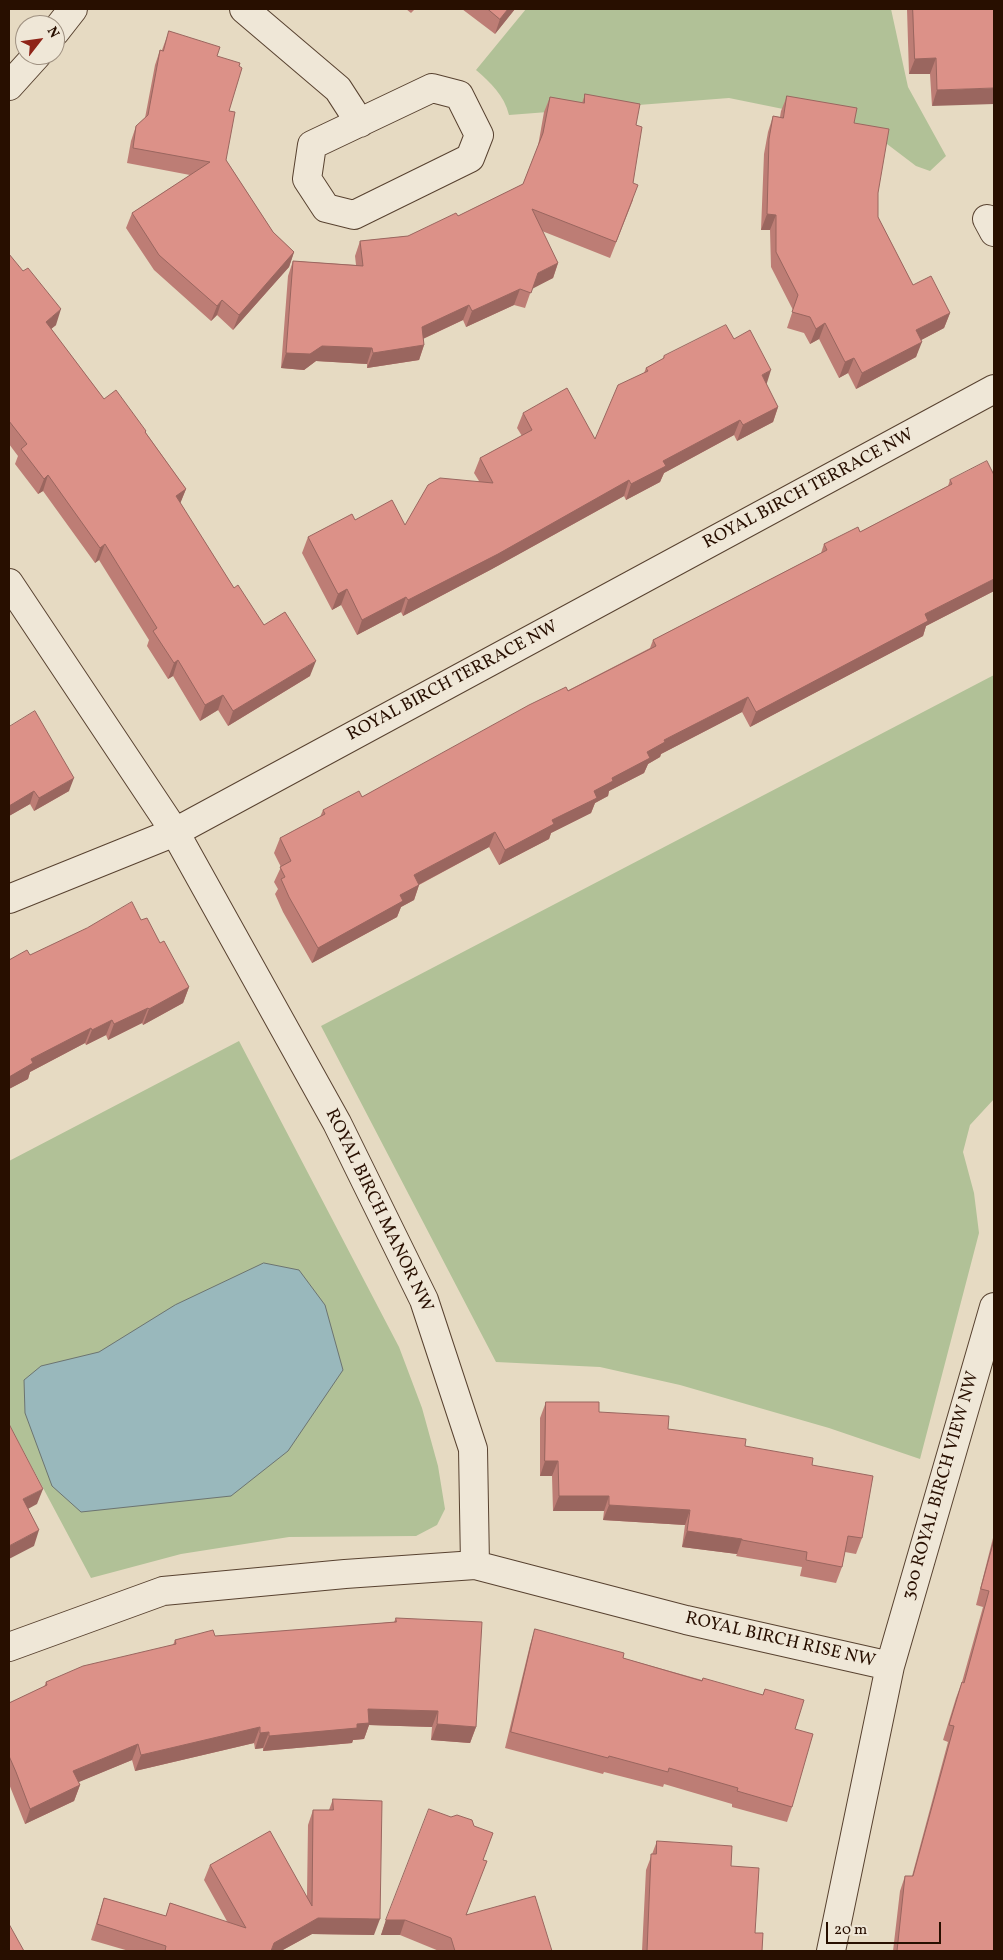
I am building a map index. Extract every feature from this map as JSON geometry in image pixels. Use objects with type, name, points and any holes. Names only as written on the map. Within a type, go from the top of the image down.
[{"type":"street","points":[[65,19],[73,9]]},
{"type":"street","points":[[244,9],[338,88],[360,123]]},
{"type":"street","points":[[9,86],[28,65]]},
{"type":"street","points":[[432,88],[459,95],[479,135],[470,158],[354,214],[326,208],[307,179],[312,145],[360,123],[432,88]]},
{"type":"street","name":"ROYAL BIRCH TERRACE NW","points":[[9,899],[175,832],[994,389]]},
{"type":"street","points":[[9,583],[175,832]]},
{"type":"street","name":"ROYAL BIRCH MANOR NW","points":[[175,832],[337,1123],[424,1300],[473,1449],[475,1565]]},
{"type":"street","name":"300 ROYAL BIRCH VIEW NW","points":[[890,1666],[994,1307]]},
{"type":"street","points":[[9,1646],[163,1591],[345,1574],[475,1565]]},
{"type":"street","name":"ROYAL BIRCH RISE NW","points":[[475,1565],[686,1620],[890,1666],[831,1951]]},
{"type":"green space","points":[[526,9],[891,9],[908,87],[946,156],[930,171],[916,166],[862,125],[729,98],[509,115],[500,95],[476,70]]},
{"type":"green space","points":[[994,675],[994,1099],[970,1125],[963,1152],[974,1193],[979,1233],[920,1459],[829,1428],[680,1385],[600,1367],[496,1362],[321,1026]]},
{"type":"green space","points":[[239,1041],[399,1347],[422,1408],[438,1466],[445,1509],[437,1525],[416,1536],[289,1537],[181,1554],[91,1578],[9,1424],[9,1161]]},
{"type":"water","points":[[264,1263],[299,1270],[325,1305],[343,1370],[288,1451],[231,1496],[81,1512],[52,1486],[25,1413],[24,1380],[41,1366],[99,1352],[175,1305]]},
{"type":"building","points":[[488,9],[508,9],[500,19]]},
{"type":"building","points":[[913,9],[994,9],[994,88],[937,90],[936,58],[915,59]]},
{"type":"building","points":[[169,31],[220,47],[217,56],[240,63],[239,66],[242,68],[229,111],[235,112],[226,160],[273,232],[294,252],[239,315],[222,300],[217,306],[159,255],[132,213],[210,162],[133,148],[136,126],[148,115],[160,50],[163,51]]},
{"type":"building","points":[[585,94],[640,104],[636,125],[642,127],[633,183],[638,185],[616,242],[532,209],[558,263],[538,273],[531,293],[520,289],[472,311],[469,305],[422,327],[424,345],[373,353],[372,348],[322,346],[310,354],[286,353],[293,261],[363,266],[360,241],[408,236],[456,213],[458,216],[523,184],[543,133],[550,97],[584,103]]},
{"type":"building","points":[[787,96],[857,108],[854,123],[889,129],[878,193],[878,217],[913,285],[931,276],[950,313],[916,330],[922,342],[862,373],[854,358],[845,362],[825,323],[816,329],[810,317],[792,312],[798,295],[776,252],[776,215],[767,214],[769,139],[773,116],[783,118]]},
{"type":"building","points":[[9,254],[23,271],[28,268],[61,309],[46,322],[104,399],[116,390],[186,489],[176,496],[234,588],[238,585],[264,625],[285,612],[316,661],[233,711],[223,695],[205,705],[178,660],[174,663],[153,631],[157,628],[105,544],[100,548],[48,475],[44,479],[21,449],[27,444],[9,421]]},
{"type":"building","points":[[726,325],[734,339],[750,330],[771,370],[762,375],[778,407],[743,425],[740,420],[663,461],[666,466],[631,484],[629,480],[498,554],[408,600],[406,597],[362,620],[347,589],[338,594],[308,537],[352,514],[355,520],[392,500],[405,525],[428,485],[440,478],[493,483],[480,458],[532,430],[523,413],[567,388],[595,439],[618,385],[648,371],[646,368],[664,358],[664,356]]},
{"type":"building","points":[[987,461],[994,475],[994,579],[925,614],[928,621],[756,712],[748,697],[664,740],[665,742],[647,752],[650,758],[612,778],[613,781],[594,791],[597,798],[552,820],[554,824],[505,850],[495,832],[414,875],[419,885],[400,895],[403,901],[318,948],[281,879],[285,877],[280,867],[291,861],[280,838],[325,814],[323,810],[359,791],[362,797],[529,705],[566,687],[568,691],[656,646],[653,640],[827,550],[824,544],[858,527],[860,532],[952,484],[950,480]]},
{"type":"building","points":[[35,711],[74,778],[39,798],[34,791],[9,806],[9,727]]},
{"type":"building","points":[[132,902],[141,920],[147,918],[160,943],[164,941],[189,987],[149,1009],[114,1024],[112,1020],[92,1030],[91,1028],[31,1059],[33,1063],[9,1077],[9,960],[27,950],[30,955],[87,928]]},
{"type":"building","points":[[546,1402],[599,1402],[599,1412],[669,1416],[668,1429],[746,1439],[745,1446],[813,1458],[812,1465],[873,1476],[862,1538],[848,1536],[842,1567],[806,1560],[807,1552],[742,1539],[687,1531],[690,1510],[609,1505],[609,1496],[559,1496],[558,1461],[545,1461]]},
{"type":"building","points":[[9,1424],[43,1489],[23,1499],[39,1530],[9,1546]]},
{"type":"building","points":[[994,1540],[994,1951],[897,1951],[905,1876],[913,1876],[954,1726],[949,1725],[962,1682],[964,1683],[989,1591],[981,1589]]},
{"type":"building","points":[[396,1618],[482,1622],[476,1727],[437,1724],[438,1711],[368,1709],[369,1723],[357,1724],[357,1728],[269,1736],[269,1732],[260,1733],[260,1727],[141,1755],[138,1744],[73,1771],[80,1785],[30,1809],[9,1756],[9,1703],[47,1685],[46,1682],[83,1666],[176,1644],[175,1640],[213,1630],[215,1636],[396,1622]]},
{"type":"building","points":[[535,1629],[624,1653],[623,1658],[702,1681],[703,1678],[763,1695],[765,1689],[804,1700],[795,1729],[813,1734],[792,1807],[737,1791],[738,1788],[669,1768],[668,1772],[511,1732]]},
{"type":"building","points":[[333,1799],[382,1801],[380,1919],[318,1918],[274,1943],[271,1951],[165,1951],[166,1946],[97,1924],[104,1898],[166,1916],[170,1903],[246,1928],[210,1865],[270,1831],[312,1906],[313,1810],[333,1810]]},
{"type":"building","points":[[429,1809],[451,1817],[457,1815],[472,1820],[474,1826],[493,1833],[483,1860],[487,1861],[466,1915],[535,1896],[552,1951],[455,1951],[451,1938],[405,1920],[386,1920]]},
{"type":"building","points":[[657,1841],[732,1846],[731,1866],[759,1868],[755,1933],[763,1933],[762,1951],[647,1951],[651,1854],[656,1854]]},
{"type":"building","points":[[9,1924],[24,1951],[9,1951]]}]
